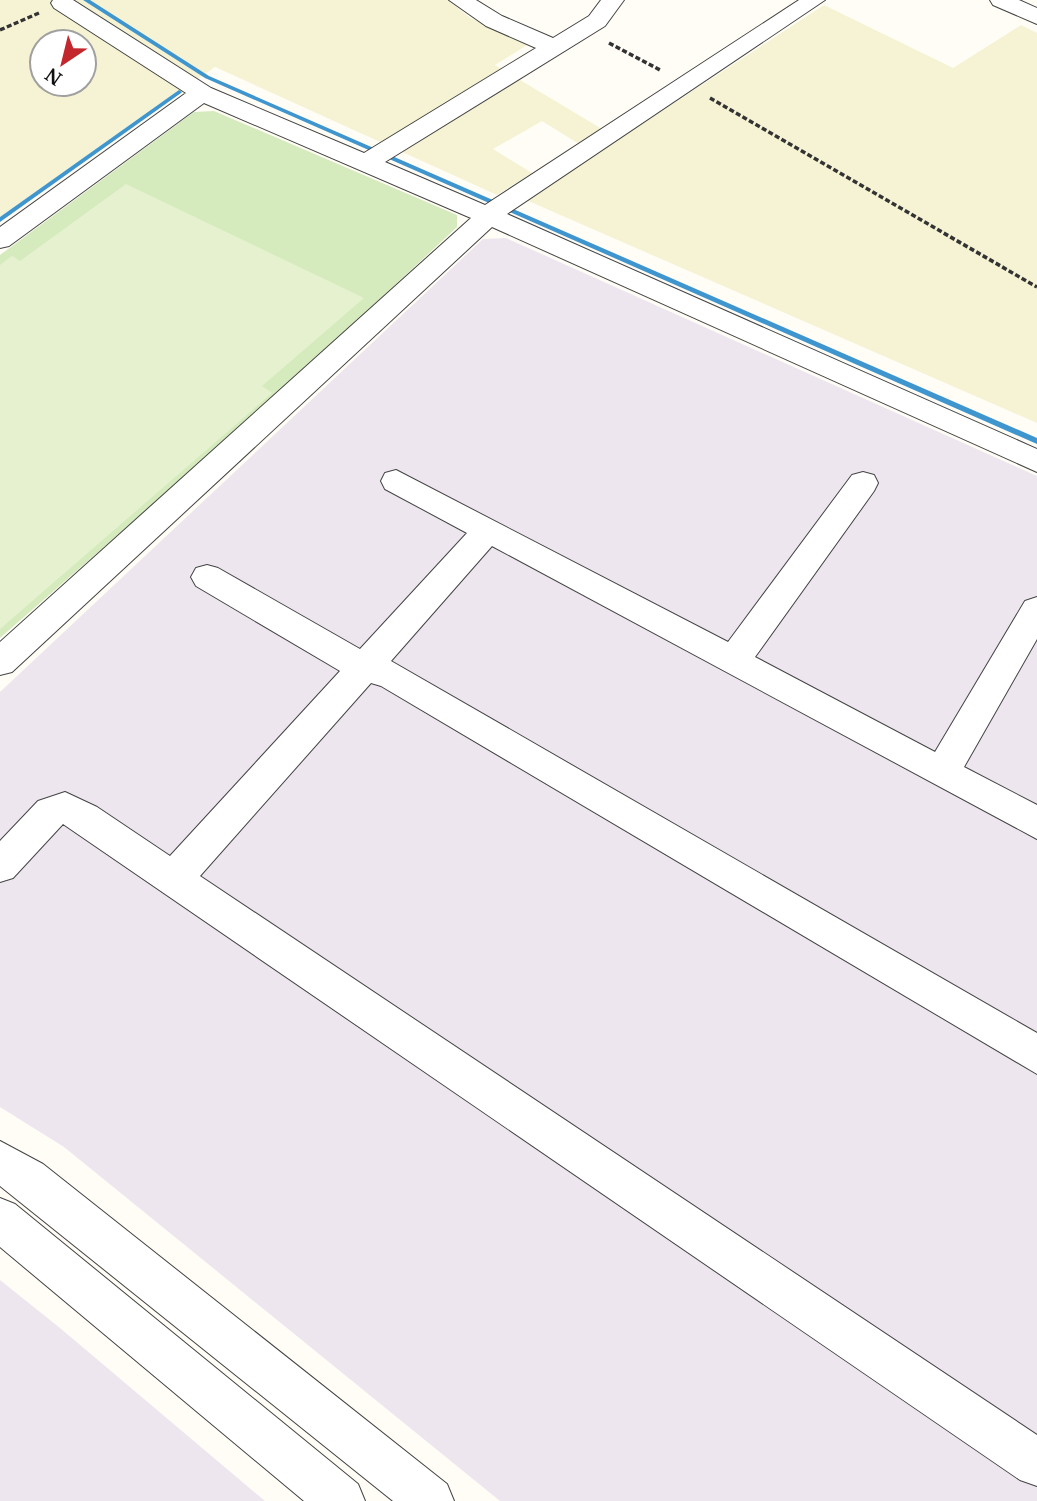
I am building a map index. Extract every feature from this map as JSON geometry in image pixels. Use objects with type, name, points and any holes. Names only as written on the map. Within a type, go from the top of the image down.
[{"type":"street","points":[[460,0],[494,21],[554,47]]},
{"type":"street","points":[[368,163],[389,147],[597,21],[613,0]]},
{"type":"street","points":[[0,662],[497,209],[814,0]]},
{"type":"street","points":[[1001,0],[1037,17]]},
{"type":"street","points":[[65,1],[202,93],[368,163],[497,209],[1037,461]]},
{"type":"street","points":[[0,240],[202,93]]},
{"type":"street","points":[[396,481],[1037,823]]},
{"type":"street","points":[[733,661],[863,483]]},
{"type":"street","points":[[174,878],[488,530]]},
{"type":"street","points":[[207,577],[364,668],[390,674],[1037,1055]]},
{"type":"street","points":[[942,772],[1037,610]]},
{"type":"street","points":[[0,866],[51,812],[65,807],[174,878],[1037,1463]]},
{"type":"street","points":[[0,1161],[28,1180],[430,1501]]},
{"type":"street","points":[[0,1219],[341,1501]]},
{"type":"path","points":[[0,30],[65,1]]},
{"type":"path","points":[[583,30],[687,85],[1037,287]]},
{"type":"shaded area","points":[[0,0],[448,0],[469,17],[527,45],[495,65],[602,129],[579,144],[542,121],[493,149],[532,173],[497,195],[215,67],[0,217]]},
{"type":"shaded area","points":[[824,5],[953,68],[1021,25],[1037,33],[1037,423],[526,200]]},
{"type":"shaded area","points":[[506,238],[1037,476],[1037,1501],[500,1501],[64,1147],[0,1107],[0,692],[483,239]]},
{"type":"shaded area","points":[[0,1280],[60,1328],[265,1501],[0,1501]]},
{"type":"green space","points":[[214,111],[457,215],[457,227],[274,398],[0,638],[0,255],[194,112]]},
{"type":"green space","points":[[126,184],[364,298],[262,386],[272,393],[0,629],[0,265],[12,256],[20,261]]},
{"type":"waterway","points":[[86,0],[207,77],[1037,441]]},
{"type":"waterway","points":[[0,220],[179,92]]}]
